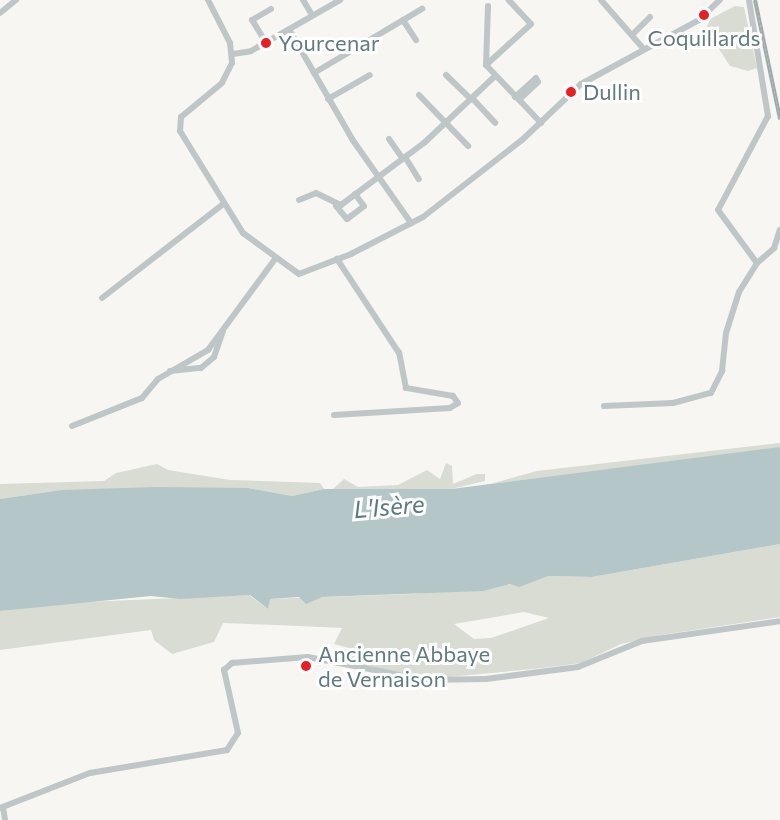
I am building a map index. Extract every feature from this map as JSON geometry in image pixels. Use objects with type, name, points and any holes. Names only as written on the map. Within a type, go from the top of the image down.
[{"type":"street","points":[[208,0],[233,54],[222,83],[178,121],[222,205],[243,233],[299,274],[411,224],[541,123],[581,84],[642,47],[699,20],[717,1]]},
{"type":"street","points":[[303,0],[312,15]]},
{"type":"street","points":[[233,54],[266,43],[290,31],[312,15],[340,0]]},
{"type":"street","points":[[483,0],[488,6],[486,65],[541,123]]},
{"type":"street","points":[[488,6],[494,0]]},
{"type":"street","points":[[486,65],[531,24],[509,0]]},
{"type":"street","points":[[601,0],[642,47]]},
{"type":"street","points":[[749,0],[768,116],[718,210],[757,263]]},
{"type":"street","points":[[0,13],[14,1]]},
{"type":"street","points":[[266,43],[252,20],[271,9]]},
{"type":"street","points":[[314,73],[422,9]]},
{"type":"street","points":[[633,34],[650,17]]},
{"type":"street","points":[[403,20],[416,40]]},
{"type":"street","points":[[290,31],[328,99],[411,224]]},
{"type":"street","points":[[328,99],[370,75]]},
{"type":"street","points":[[446,75],[495,123]]},
{"type":"street","points":[[336,206],[404,158],[446,123],[495,76]]},
{"type":"street","points":[[419,95],[468,146]]},
{"type":"street","points":[[389,139],[419,179]]},
{"type":"street","points":[[299,200],[316,193],[336,206],[347,219],[364,206],[355,194]]},
{"type":"street","points":[[102,298],[222,205]]},
{"type":"street","points":[[604,406],[673,403],[711,393],[722,371],[736,300],[757,263],[774,249],[780,230]]},
{"type":"street","points":[[72,426],[142,398],[169,371],[208,350],[276,259]]},
{"type":"street","points":[[334,415],[450,408],[458,403],[453,396],[406,387],[399,353],[337,259]]},
{"type":"street","points":[[169,371],[201,368],[214,357],[224,328]]},
{"type":"street","points":[[4,820],[2,808],[90,773],[227,750],[238,733],[224,670],[232,663],[308,657],[425,680],[486,679],[578,667],[642,641],[780,621]]},
{"type":"shaded area","points":[[735,6],[744,7],[757,68],[748,71],[730,66],[706,29],[710,19]]},
{"type":"shaded area","points":[[780,443],[780,447],[770,449],[490,484],[537,471]]},
{"type":"shaded area","points":[[446,463],[452,466],[453,484],[477,474],[485,474],[485,481],[451,489],[333,489],[344,479],[358,487],[398,485],[427,470],[440,479]]},
{"type":"shaded area","points":[[157,464],[168,470],[230,480],[320,483],[324,489],[292,496],[248,488],[61,490],[0,499],[0,484],[104,481],[116,473]]},
{"type":"shaded area","points":[[780,544],[780,617],[661,635],[621,644],[581,663],[427,679],[342,665],[343,655],[362,657],[364,652],[334,644],[342,628],[223,623],[214,642],[172,654],[154,640],[151,630],[0,650],[0,611],[62,603],[249,595],[268,609],[269,599],[414,594],[513,584],[548,576],[592,577]],"holes":[[[524,612],[549,618],[491,638],[474,639],[454,624]]]},
{"type":"water","name":"L'Isère","points":[[780,447],[780,544],[592,577],[548,576],[519,587],[510,584],[483,591],[322,597],[306,604],[299,597],[270,599],[268,609],[250,595],[180,599],[151,596],[0,611],[0,499],[61,490],[156,487],[248,488],[292,496],[324,489],[451,489]]},
{"type":"railway","points":[[755,0],[780,119]]},
{"type":"place","name":"Coquillards","points":[[704,15]]},
{"type":"place","name":"Yourcenar","points":[[266,43]]},
{"type":"place","name":"Dullin","points":[[571,92]]},
{"type":"place","name":"Ancienne Abbaye de Vernaison","points":[[306,666]]}]
